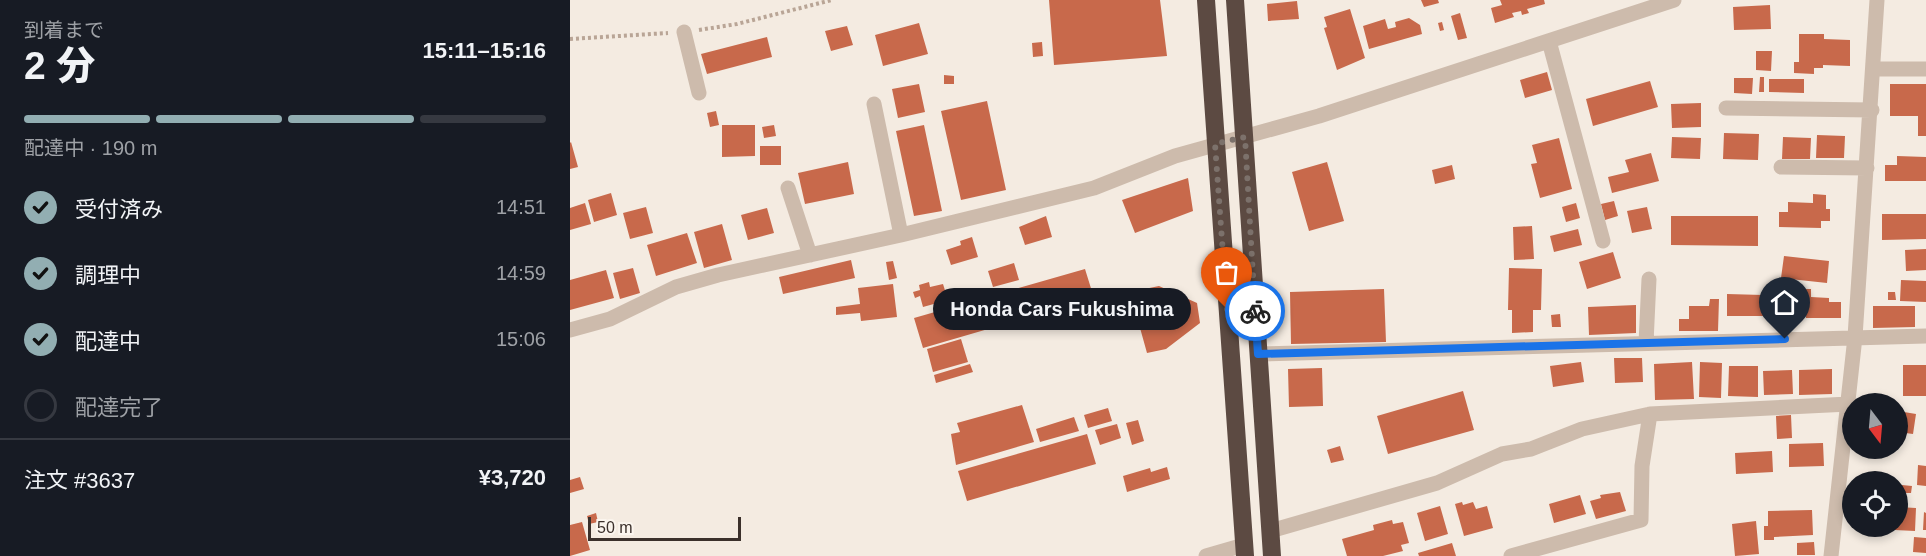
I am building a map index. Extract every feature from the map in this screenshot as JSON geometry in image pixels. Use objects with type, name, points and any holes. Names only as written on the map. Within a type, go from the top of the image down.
[{"type":"highway","points":[[1206,0],[1244,550]]},
{"type":"highway","points":[[1235,0],[1272,556]]},
{"type":"street","points":[[570,330],[610,319],[676,287],[901,236],[1094,188],[1175,156],[1319,116],[1549,41],[1643,5],[1674,0]]},
{"type":"street","points":[[1850,393],[1872,110],[1877,0]]},
{"type":"street","points":[[684,32],[699,93]]},
{"type":"street","points":[[1549,41],[1603,241]]},
{"type":"street","points":[[1874,69],[1926,69]]},
{"type":"street","points":[[874,104],[901,236]]},
{"type":"street","points":[[1726,108],[1872,110]]},
{"type":"street","points":[[1781,167],[1867,168]]},
{"type":"street","points":[[788,188],[810,255]]},
{"type":"street","points":[[1646,343],[1649,279]]},
{"type":"street","points":[[1258,354],[1926,336]]},
{"type":"street","points":[[1270,531],[1437,483],[1502,454],[1531,449],[1582,429],[1650,414],[1842,404]]},
{"type":"street","points":[[1512,556],[1641,520],[1642,466],[1650,414]]},
{"type":"street","points":[[1831,556],[1842,459]]},
{"type":"street","points":[[1206,556],[1244,550]]},
{"type":"building","points":[[1049,0],[1160,0],[1167,56],[1054,65]]},
{"type":"building","points":[[1421,0],[1438,0],[1439,3],[1424,7]]},
{"type":"building","points":[[1500,0],[1544,0],[1545,4],[1527,9],[1529,13],[1522,15],[1521,11],[1512,13],[1514,17],[1495,23],[1491,8],[1502,5]]},
{"type":"building","points":[[1297,1],[1299,19],[1268,21],[1267,4]]},
{"type":"building","points":[[1770,5],[1771,29],[1734,30],[1733,7]]},
{"type":"building","points":[[1350,9],[1365,58],[1337,70],[1324,28],[1327,27],[1324,17]]},
{"type":"building","points":[[1460,13],[1467,38],[1458,40],[1451,16]]},
{"type":"building","points":[[1409,18],[1420,25],[1422,34],[1369,49],[1363,26],[1385,19],[1388,29],[1396,27],[1395,22]]},
{"type":"building","points":[[1442,22],[1444,30],[1440,31],[1438,23]]},
{"type":"building","points":[[919,23],[928,54],[883,66],[875,35]]},
{"type":"building","points":[[847,26],[853,45],[831,51],[825,31]]},
{"type":"building","points":[[1799,34],[1824,34],[1824,39],[1850,40],[1850,66],[1823,65],[1823,68],[1814,68],[1814,74],[1794,73],[1794,62],[1799,62]]},
{"type":"building","points":[[767,37],[772,57],[707,74],[701,54]]},
{"type":"building","points":[[1042,42],[1043,56],[1033,57],[1032,43]]},
{"type":"building","points":[[1756,51],[1772,51],[1771,71],[1756,70]]},
{"type":"building","points":[[1547,72],[1552,90],[1525,98],[1520,80]]},
{"type":"building","points":[[944,75],[954,76],[954,84],[944,84]]},
{"type":"building","points":[[1760,77],[1764,77],[1764,92],[1759,92]]},
{"type":"building","points":[[1734,78],[1753,78],[1752,94],[1734,93]]},
{"type":"building","points":[[1769,79],[1804,79],[1804,93],[1769,92]]},
{"type":"building","points":[[1650,81],[1658,107],[1593,126],[1586,99]]},
{"type":"building","points":[[919,84],[925,112],[898,118],[892,89]]},
{"type":"building","points":[[1890,84],[1926,84],[1926,136],[1918,136],[1918,116],[1890,116]]},
{"type":"building","points":[[987,101],[1006,190],[961,200],[941,111]]},
{"type":"building","points":[[1701,103],[1701,127],[1672,128],[1671,104]]},
{"type":"building","points":[[716,111],[719,125],[710,127],[707,113]]},
{"type":"building","points":[[722,125],[755,125],[755,156],[722,157]]},
{"type":"building","points":[[774,125],[776,136],[764,138],[762,127]]},
{"type":"building","points":[[924,125],[942,211],[914,216],[896,131]]},
{"type":"building","points":[[1724,133],[1759,134],[1758,160],[1723,159]]},
{"type":"building","points":[[1817,135],[1845,136],[1844,158],[1816,158]]},
{"type":"building","points":[[1672,137],[1701,138],[1700,159],[1671,158]]},
{"type":"building","points":[[1783,137],[1811,138],[1810,159],[1782,159]]},
{"type":"building","points":[[1559,138],[1572,189],[1540,198],[1531,164],[1537,163],[1532,145]]},
{"type":"building","points":[[570,143],[578,167],[570,169]]},
{"type":"building","points":[[760,146],[781,146],[781,165],[760,165]]},
{"type":"building","points":[[1651,153],[1659,181],[1612,193],[1608,177],[1629,172],[1625,160]]},
{"type":"building","points":[[1897,156],[1926,157],[1926,181],[1885,181],[1885,165],[1897,165]]},
{"type":"building","points":[[848,162],[854,194],[805,204],[798,173]]},
{"type":"building","points":[[1327,162],[1344,221],[1309,231],[1292,172]]},
{"type":"building","points":[[1452,165],[1455,179],[1435,184],[1432,170]]},
{"type":"building","points":[[1188,178],[1193,211],[1135,233],[1122,200]]},
{"type":"building","points":[[611,193],[617,215],[594,222],[588,200]]},
{"type":"building","points":[[1813,194],[1826,195],[1826,209],[1830,209],[1830,221],[1821,221],[1821,228],[1779,227],[1779,212],[1788,212],[1788,202],[1813,203]]},
{"type":"building","points":[[1614,201],[1618,216],[1605,220],[1601,204]]},
{"type":"building","points":[[585,203],[591,224],[570,230],[570,208]]},
{"type":"building","points":[[1576,203],[1580,218],[1566,222],[1562,207]]},
{"type":"building","points":[[646,207],[653,233],[630,239],[623,213]]},
{"type":"building","points":[[1647,207],[1652,229],[1632,233],[1627,211]]},
{"type":"building","points":[[767,208],[774,233],[748,240],[741,215]]},
{"type":"building","points":[[1882,214],[1926,214],[1926,239],[1882,240]]},
{"type":"building","points":[[1046,216],[1052,237],[1025,245],[1019,227]]},
{"type":"building","points":[[1671,216],[1758,216],[1758,246],[1671,245]]},
{"type":"building","points":[[722,224],[732,260],[704,268],[694,232]]},
{"type":"building","points":[[1532,226],[1534,259],[1514,260],[1513,227]]},
{"type":"building","points":[[1578,229],[1582,245],[1554,252],[1550,236]]},
{"type":"building","points":[[687,233],[697,263],[656,276],[647,245]]},
{"type":"building","points":[[972,237],[978,257],[951,265],[946,250],[961,245],[960,241]]},
{"type":"building","points":[[1926,249],[1926,270],[1906,271],[1905,250]]},
{"type":"building","points":[[1613,252],[1621,278],[1587,289],[1579,262]]},
{"type":"building","points":[[1784,256],[1829,261],[1827,283],[1781,278]]},
{"type":"building","points":[[851,260],[855,278],[783,294],[779,277]]},
{"type":"building","points":[[893,261],[897,278],[889,280],[886,262]]},
{"type":"building","points":[[1014,263],[1019,280],[993,287],[988,271]]},
{"type":"building","points":[[633,268],[640,293],[620,299],[613,273]]},
{"type":"building","points":[[1509,268],[1542,269],[1541,310],[1533,310],[1533,332],[1512,333],[1512,310],[1508,310]]},
{"type":"building","points":[[1085,269],[1094,298],[923,348],[914,318]]},
{"type":"building","points":[[606,270],[614,298],[570,310],[570,280]]},
{"type":"building","points":[[1901,280],[1926,281],[1926,302],[1900,301]]},
{"type":"building","points":[[929,282],[930,287],[943,284],[948,300],[923,307],[920,296],[915,298],[913,292],[920,290],[919,285]]},
{"type":"building","points":[[893,284],[897,317],[861,321],[860,313],[836,315],[836,307],[860,304],[858,288]]},
{"type":"building","points":[[1159,286],[1197,303],[1200,323],[1166,349],[1147,353],[1130,292]]},
{"type":"building","points":[[1384,289],[1386,342],[1291,344],[1290,292]]},
{"type":"building","points":[[1800,289],[1811,289],[1811,297],[1829,298],[1829,302],[1841,302],[1841,318],[1806,318],[1806,309],[1791,309],[1791,297],[1800,297]]},
{"type":"building","points":[[1888,292],[1895,292],[1896,300],[1888,300]]},
{"type":"building","points":[[1727,294],[1763,295],[1763,316],[1727,316]]},
{"type":"building","points":[[1710,299],[1719,299],[1718,331],[1679,331],[1679,319],[1689,319],[1689,306],[1709,306]]},
{"type":"building","points":[[1636,305],[1636,333],[1589,335],[1588,307]]},
{"type":"building","points":[[1873,306],[1915,306],[1915,327],[1873,328]]},
{"type":"building","points":[[1560,314],[1561,327],[1552,327],[1551,315]]},
{"type":"building","points":[[961,339],[968,362],[933,372],[927,349]]},
{"type":"building","points":[[1614,358],[1642,358],[1643,382],[1615,383]]},
{"type":"building","points":[[1581,362],[1584,382],[1553,387],[1550,366]]},
{"type":"building","points":[[1692,362],[1694,399],[1655,400],[1654,364]]},
{"type":"building","points":[[1700,362],[1722,363],[1721,398],[1699,397]]},
{"type":"building","points":[[970,364],[973,372],[936,383],[934,375]]},
{"type":"building","points":[[1903,365],[1926,365],[1926,396],[1908,396],[1908,393],[1903,393]]},
{"type":"building","points":[[1729,366],[1758,366],[1758,397],[1728,396]]},
{"type":"building","points":[[1322,368],[1323,406],[1289,407],[1288,369]]},
{"type":"building","points":[[1832,369],[1832,394],[1799,395],[1799,370]]},
{"type":"building","points":[[1792,370],[1793,394],[1764,395],[1763,371]]},
{"type":"building","points":[[1463,391],[1474,430],[1388,454],[1377,416]]},
{"type":"building","points":[[1022,405],[1034,442],[956,465],[951,434],[960,432],[957,423]]},
{"type":"building","points":[[1108,408],[1112,421],[1088,428],[1084,415]]},
{"type":"building","points":[[1908,413],[1916,414],[1913,434],[1908,433]]},
{"type":"building","points":[[1791,415],[1792,438],[1777,439],[1776,416]]},
{"type":"building","points":[[1074,417],[1079,431],[1040,442],[1036,429]]},
{"type":"building","points":[[1138,420],[1144,441],[1132,445],[1126,423]]},
{"type":"building","points":[[1117,424],[1121,438],[1100,445],[1095,430]]},
{"type":"building","points":[[1087,434],[1096,464],[967,501],[958,471]]},
{"type":"building","points":[[1823,443],[1824,466],[1789,467],[1789,444]]},
{"type":"building","points":[[1340,446],[1344,460],[1331,463],[1327,450]]},
{"type":"building","points":[[1772,451],[1773,472],[1736,474],[1735,453]]},
{"type":"building","points":[[1918,465],[1926,466],[1926,486],[1917,485]]},
{"type":"building","points":[[1167,467],[1170,479],[1127,492],[1123,476],[1150,468],[1151,472]]},
{"type":"building","points":[[580,477],[584,489],[570,493],[570,480]]},
{"type":"building","points":[[1908,486],[1912,486],[1911,493],[1908,493]]},
{"type":"building","points":[[1620,492],[1626,511],[1596,519],[1590,501],[1601,498],[1600,495]]},
{"type":"building","points":[[1580,495],[1586,514],[1554,523],[1549,504]]},
{"type":"building","points":[[1462,502],[1463,505],[1473,502],[1476,509],[1487,506],[1493,528],[1464,536],[1455,504]]},
{"type":"building","points":[[1440,506],[1448,534],[1425,541],[1417,513]]},
{"type":"building","points":[[1908,508],[1916,508],[1915,531],[1908,531]]},
{"type":"building","points":[[1812,510],[1813,535],[1774,537],[1774,540],[1764,540],[1764,526],[1768,526],[1768,511]]},
{"type":"building","points":[[1924,512],[1926,513],[1926,530],[1923,530]]},
{"type":"building","points":[[596,513],[598,522],[589,524],[587,516]]},
{"type":"building","points":[[1392,520],[1393,524],[1403,522],[1409,543],[1401,545],[1403,551],[1383,556],[1347,556],[1342,539],[1374,530],[1373,525]]},
{"type":"building","points":[[1756,521],[1759,554],[1735,556],[1732,524]]},
{"type":"building","points":[[582,522],[590,550],[570,556],[570,525]]},
{"type":"building","points":[[1914,537],[1926,538],[1926,553],[1913,552]]},
{"type":"building","points":[[1814,542],[1815,555],[1797,555],[1797,543]]},
{"type":"building","points":[[1452,543],[1456,556],[1419,556],[1418,553]]},
{"type":"way so far","points":[[1227,309],[1215,144],[1245,137],[1255,311]]},
{"type":"place","name":"Honda Cars Fukushima","points":[[1227,309]]},
{"type":"route","points":[[1255,311],[1258,354],[1785,339]]}]
